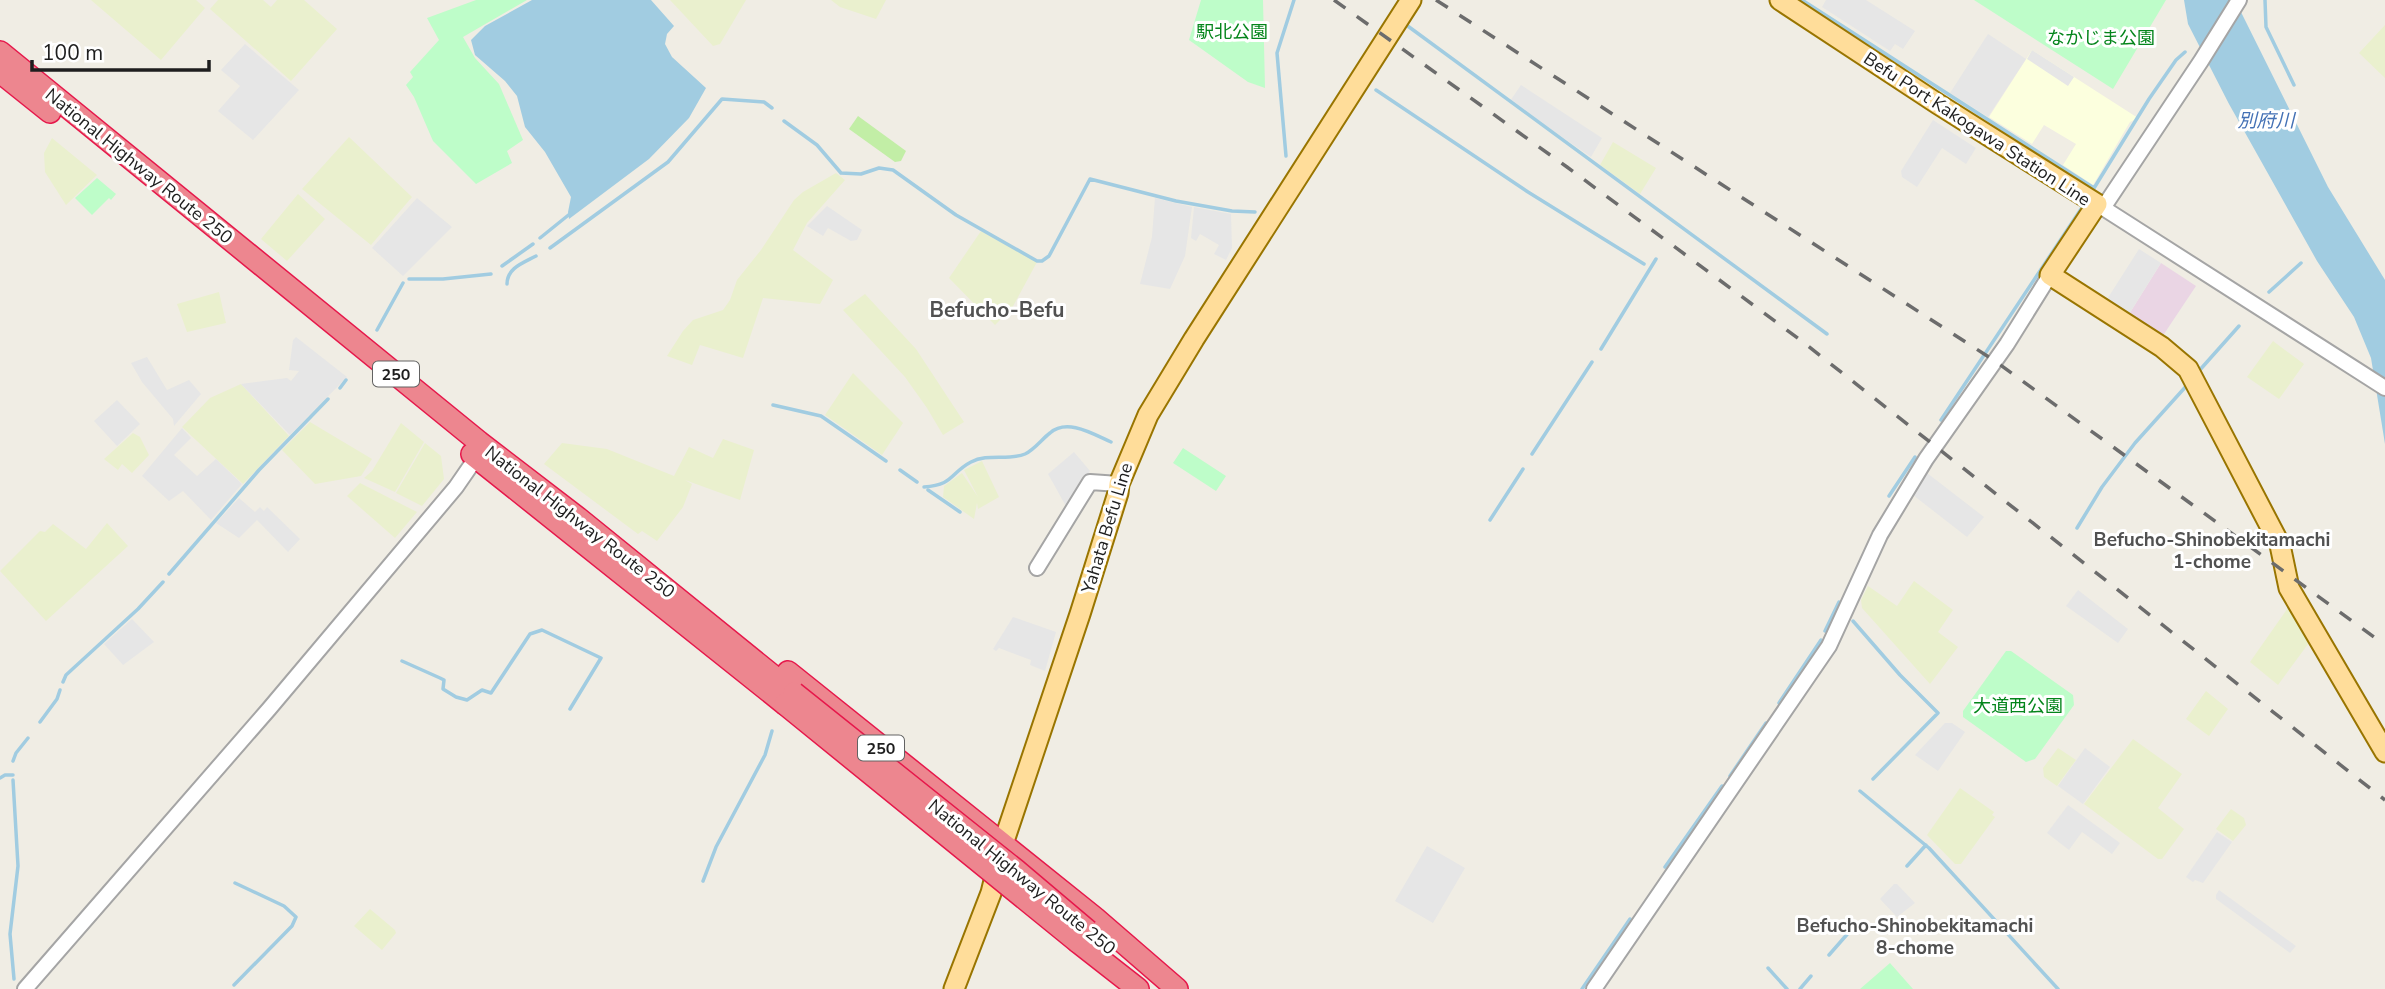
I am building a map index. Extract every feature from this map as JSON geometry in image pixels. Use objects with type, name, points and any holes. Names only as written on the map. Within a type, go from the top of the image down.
[{"type":"highway","name":"National Highway Route 250","points":[[0,52],[478,450],[578,517],[790,698]]},
{"type":"highway","name":"National Highway Route 250","points":[[0,72],[790,698],[1017,871],[1138,989]]},
{"type":"highway","name":"250","points":[[578,517],[681,588],[1095,918],[1177,989]]},
{"type":"highway","name":"National Highway Route 250","points":[[1083,937],[1162,989]]},
{"type":"main road","name":"Yahata Befu Line","points":[[954,989],[991,893],[1003,844],[1080,614],[1119,484],[1148,415],[1411,0]]},
{"type":"main road","name":"Befu Port Kakogawa Station Line","points":[[1780,0],[2094,202],[2050,275]]},
{"type":"main road","points":[[2050,275],[2162,347],[2188,369],[2280,545],[2290,588],[2385,752]]},
{"type":"street","points":[[2239,0],[2201,61],[2094,202],[2385,388]]},
{"type":"street","points":[[1594,989],[1770,736],[1829,646],[1880,535],[1926,459],[2007,344],[2050,275]]},
{"type":"street","points":[[25,989],[274,704],[456,487],[478,450]]},
{"type":"street","points":[[1037,568],[1090,482],[1119,484]]},
{"type":"shaded area","points":[[91,0],[196,0],[205,8],[161,60]]},
{"type":"shaded area","points":[[218,0],[263,0],[271,7],[277,0],[304,0],[337,29],[291,81],[210,9]]},
{"type":"shaded area","points":[[670,0],[746,0],[720,44],[713,46]]},
{"type":"shaded area","points":[[831,0],[886,0],[876,19],[840,7]]},
{"type":"shaded area","points":[[1826,0],[1866,0],[1915,31],[1903,49],[1895,44],[1890,51],[1822,7]]},
{"type":"shaded area","points":[[2385,25],[2385,78],[2359,53]]},
{"type":"shaded area","points":[[1988,34],[2026,59],[1988,117],[1950,93]]},
{"type":"shaded area","points":[[245,44],[299,90],[253,140],[218,111],[240,86],[221,70]]},
{"type":"shaded area","points":[[2032,50],[2138,118],[2130,122],[2093,185],[2063,165],[2076,144],[2044,125],[2032,144],[1989,117]]},
{"type":"shaded area","points":[[2032,50],[2074,77],[2068,86],[2027,59]]},
{"type":"shaded area","points":[[1521,85],[1602,138],[1591,157],[1510,101]]},
{"type":"shaded area","points":[[1933,120],[1976,148],[1966,164],[1942,148],[1917,187],[1902,177],[1901,171]]},
{"type":"shaded area","points":[[349,137],[412,197],[371,245],[302,189]]},
{"type":"shaded area","points":[[52,138],[97,175],[66,205],[45,172],[44,153]]},
{"type":"shaded area","points":[[1613,142],[1656,168],[1640,194],[1600,165]]},
{"type":"shaded area","points":[[836,173],[845,180],[807,223],[793,250],[833,280],[820,304],[763,298],[743,358],[700,345],[692,365],[667,356],[693,320],[723,310],[730,300],[737,280],[761,250],[794,200]]},
{"type":"shaded area","points":[[298,194],[325,219],[287,261],[261,239]]},
{"type":"shaded area","points":[[417,198],[452,227],[403,276],[372,248]]},
{"type":"shaded area","points":[[1155,198],[1192,207],[1185,256],[1170,289],[1140,284],[1152,237]]},
{"type":"shaded area","points":[[827,206],[862,230],[857,240],[851,241],[828,228],[823,236],[807,226]]},
{"type":"shaded area","points":[[1194,207],[1231,214],[1232,248],[1226,260],[1214,254],[1219,245],[1200,234],[1196,241],[1191,238]]},
{"type":"shaded area","points":[[981,231],[1037,262],[1012,308],[995,325],[949,278]]},
{"type":"shaded area","points":[[2139,249],[2161,263],[2126,319],[2104,304]]},
{"type":"shaded area","points":[[2161,263],[2196,286],[2162,337],[2126,319]]},
{"type":"shaded area","points":[[219,292],[226,323],[187,332],[177,304]]},
{"type":"shaded area","points":[[865,294],[916,349],[964,422],[943,435],[905,377],[843,310]]},
{"type":"shaded area","points":[[296,337],[347,377],[290,435],[241,384],[287,378],[291,381],[299,371],[289,370],[293,340]]},
{"type":"shaded area","points":[[2273,341],[2304,364],[2279,399],[2247,377]]},
{"type":"shaded area","points":[[147,357],[167,390],[189,380],[201,394],[174,426],[173,419],[142,382],[131,363]]},
{"type":"shaded area","points":[[853,373],[903,423],[882,455],[825,415]]},
{"type":"shaded area","points":[[241,384],[289,436],[243,484],[182,427],[210,398]]},
{"type":"shaded area","points":[[117,400],[140,424],[117,446],[94,421]]},
{"type":"shaded area","points":[[310,422],[372,459],[361,476],[315,484],[282,450]]},
{"type":"shaded area","points":[[401,423],[424,442],[395,492],[364,478],[372,471]]},
{"type":"shaded area","points":[[182,428],[191,438],[174,455],[197,476],[216,459],[242,484],[211,520],[183,491],[169,501],[142,476]]},
{"type":"shaded area","points":[[133,433],[140,437],[149,455],[132,473],[122,464],[118,470],[104,459]]},
{"type":"shaded area","points":[[723,439],[754,450],[740,500],[685,480],[692,484],[683,507],[657,541],[642,531],[638,534],[544,464],[562,443],[607,449],[674,476],[689,447],[713,458]]},
{"type":"shaded area","points":[[425,443],[441,456],[444,479],[422,506],[396,493]]},
{"type":"shaded area","points":[[1074,452],[1090,471],[1067,508],[1048,474]]},
{"type":"shaded area","points":[[982,461],[999,497],[978,509],[977,503],[974,519],[943,497],[944,486],[962,473],[978,497],[964,470]]},
{"type":"shaded area","points":[[1927,473],[1984,517],[1967,537],[1913,495]]},
{"type":"shaded area","points":[[360,483],[417,512],[395,538],[347,496]]},
{"type":"shaded area","points":[[239,498],[255,512],[260,507],[264,511],[267,507],[300,539],[288,552],[257,520],[239,538],[216,523]]},
{"type":"shaded area","points":[[107,523],[128,546],[46,621],[0,571],[40,531],[45,532],[53,524],[86,549]]},
{"type":"shaded area","points":[[1914,581],[1953,610],[1938,632],[1958,647],[1930,684],[1862,608],[1861,600],[1868,586],[1897,606]]},
{"type":"shaded area","points":[[2078,590],[2128,629],[2118,643],[2066,606]]},
{"type":"shaded area","points":[[2290,605],[2311,640],[2278,685],[2250,662]]},
{"type":"shaded area","points":[[1013,617],[1056,632],[1045,671],[1030,665],[1031,660],[999,648],[996,651],[993,649]]},
{"type":"shaded area","points":[[132,619],[154,642],[123,665],[104,644]]},
{"type":"shaded area","points":[[2206,691],[2228,709],[2209,736],[2186,719]]},
{"type":"shaded area","points":[[1945,723],[1952,723],[1965,732],[1938,771],[1915,755]]},
{"type":"shaded area","points":[[2133,739],[2182,774],[2158,808],[2184,829],[2162,859],[2158,859],[2084,804]]},
{"type":"shaded area","points":[[2058,748],[2076,760],[2057,786],[2044,777],[2043,768]]},
{"type":"shaded area","points":[[2085,748],[2110,767],[2083,804],[2058,786]]},
{"type":"shaded area","points":[[1960,788],[1994,812],[1992,815],[1995,817],[1961,864],[1955,864],[1927,835]]},
{"type":"shaded area","points":[[2068,805],[2120,843],[2112,854],[2082,832],[2069,850],[2047,833]]},
{"type":"shaded area","points":[[2231,809],[2244,818],[2246,825],[2233,841],[2216,829]]},
{"type":"shaded area","points":[[2217,832],[2232,842],[2203,883],[2195,880],[2193,882],[2186,877]]},
{"type":"shaded area","points":[[1427,846],[1465,868],[1433,923],[1395,901]]},
{"type":"shaded area","points":[[1894,884],[1915,903],[1897,917],[1880,899]]},
{"type":"shaded area","points":[[2219,890],[2296,946],[2290,953],[2216,899]]},
{"type":"shaded area","points":[[370,909],[396,933],[382,950],[354,926]]},
{"type":"green space","points":[[476,0],[527,0],[463,37],[475,58],[499,84],[523,140],[507,151],[512,163],[476,184],[433,141],[406,85],[413,77],[410,72],[439,40],[427,18]]},
{"type":"green space","name":"駅北公園","points":[[1201,0],[1263,0],[1265,88],[1248,82],[1189,40]]},
{"type":"green space","name":"なかじま公園","points":[[1974,0],[2166,0],[2113,89]]},
{"type":"green space","points":[[858,116],[906,151],[901,161],[895,162],[849,129]]},
{"type":"green space","points":[[97,178],[116,194],[92,215],[75,198]]},
{"type":"green space","points":[[1183,448],[1226,476],[1216,491],[1173,463]]},
{"type":"green space","name":"大道西公園","points":[[2006,651],[2011,651],[2073,695],[2074,705],[2035,759],[2026,762],[1963,717],[1963,711]]},
{"type":"green space","points":[[1890,963],[1913,989],[1860,989]]},
{"type":"water","points":[[532,0],[651,0],[674,26],[667,34],[665,44],[672,57],[706,88],[689,118],[649,159],[569,219],[571,197],[545,152],[525,127],[517,96],[505,81],[475,55],[471,40],[485,26]]},
{"type":"water","name":"別府川","points":[[2184,0],[2235,0],[2328,187],[2385,280],[2385,444],[2371,358],[2354,317],[2317,261],[2229,104],[2188,24]]},
{"type":"waterway","points":[[1286,156],[1277,53],[1294,0]]},
{"type":"waterway","points":[[1802,0],[2094,188]]},
{"type":"waterway","points":[[2265,0],[2266,27],[2294,85]]},
{"type":"waterway","points":[[1405,24],[1827,334]]},
{"type":"waterway","points":[[2091,193],[2149,99],[2176,60],[2185,52]]},
{"type":"waterway","points":[[1376,90],[1528,192],[1644,264]]},
{"type":"waterway","points":[[550,248],[668,162],[722,99],[764,102],[772,108]]},
{"type":"waterway","points":[[784,121],[817,145],[841,173],[861,174],[879,168],[893,170],[956,215],[1037,261],[1049,256],[1090,179],[1176,201],[1232,211],[1255,212]]},
{"type":"waterway","points":[[1941,420],[2085,203]]},
{"type":"waterway","points":[[540,238],[571,213]]},
{"type":"waterway","points":[[502,266],[533,244]]},
{"type":"waterway","points":[[507,284],[513,270],[536,256]]},
{"type":"waterway","points":[[1601,349],[1656,259]]},
{"type":"waterway","points":[[2269,292],[2301,263]]},
{"type":"waterway","points":[[409,279],[491,274]]},
{"type":"waterway","points":[[377,330],[403,283]]},
{"type":"waterway","points":[[2198,372],[2239,326]]},
{"type":"waterway","points":[[1532,454],[1592,362]]},
{"type":"waterway","points":[[340,388],[346,380]]},
{"type":"waterway","points":[[2077,528],[2102,487],[2135,443],[2189,383]]},
{"type":"waterway","points":[[169,574],[259,470],[328,399]]},
{"type":"waterway","points":[[773,405],[821,416],[886,461]]},
{"type":"waterway","points":[[924,487],[947,481],[964,466],[978,459],[1025,454],[1050,433],[1064,427],[1080,429],[1111,442]]},
{"type":"waterway","points":[[1889,496],[1915,457]]},
{"type":"waterway","points":[[1490,520],[1523,469]]},
{"type":"waterway","points":[[900,470],[917,482]]},
{"type":"waterway","points":[[928,490],[960,512]]},
{"type":"waterway","points":[[63,682],[66,675],[138,609],[163,582]]},
{"type":"waterway","points":[[1825,631],[1839,602]]},
{"type":"waterway","points":[[1853,621],[1900,675],[1938,713],[1873,779]]},
{"type":"waterway","points":[[402,661],[444,680],[443,689],[467,700],[482,690],[491,693],[530,634],[542,630],[601,658],[570,709]]},
{"type":"waterway","points":[[1779,703],[1821,640]]},
{"type":"waterway","points":[[40,722],[57,699],[60,690]]},
{"type":"waterway","points":[[1730,776],[1766,723]]},
{"type":"waterway","points":[[703,881],[716,847],[765,755],[772,731]]},
{"type":"waterway","points":[[13,761],[28,738]]},
{"type":"waterway","points":[[0,778],[13,775]]},
{"type":"waterway","points":[[13,780],[18,866],[10,934],[14,979]]},
{"type":"waterway","points":[[1665,867],[1722,786]]},
{"type":"waterway","points":[[1860,791],[1929,848],[2058,989]]},
{"type":"waterway","points":[[1907,866],[1926,845]]},
{"type":"waterway","points":[[234,985],[292,926],[296,917],[284,906],[235,883]]},
{"type":"waterway","points":[[1582,989],[1630,919]]},
{"type":"waterway","points":[[1829,955],[1850,931]]},
{"type":"waterway","points":[[1768,968],[1787,989]]},
{"type":"waterway","points":[[1800,989],[1811,976]]},
{"type":"railway","points":[[1334,0],[1567,167],[1799,339],[2385,800]]},
{"type":"railway","points":[[1436,0],[1995,361],[2385,645]]},
{"type":"district","name":"Befucho-Befu","points":[[997,310]]},
{"type":"district","name":"Befucho-Shinobekitamachi 1-chome","points":[[2212,550]]},
{"type":"district","name":"Befucho-Shinobekitamachi 8-chome","points":[[1915,936]]}]
